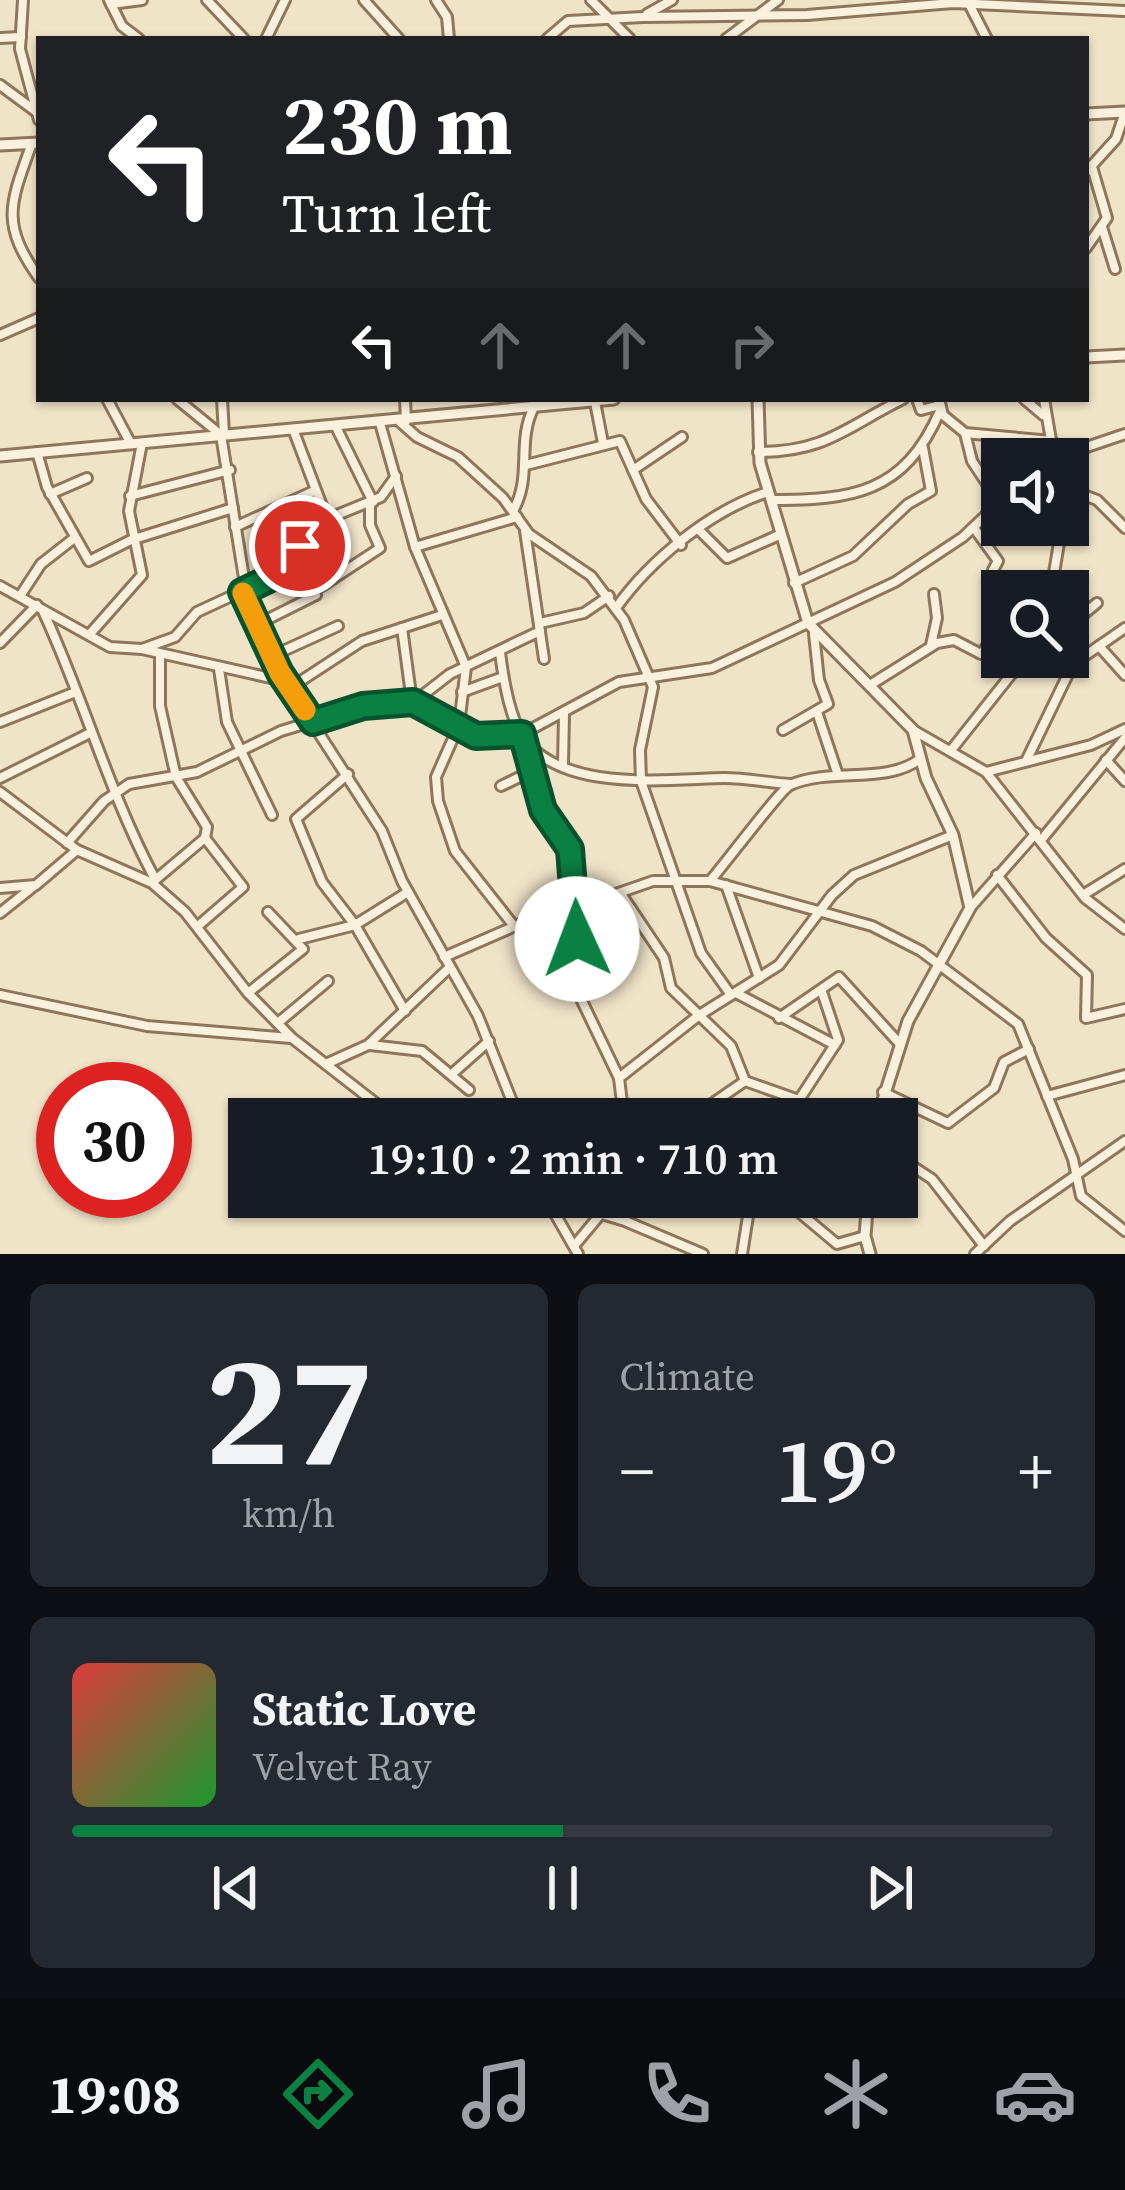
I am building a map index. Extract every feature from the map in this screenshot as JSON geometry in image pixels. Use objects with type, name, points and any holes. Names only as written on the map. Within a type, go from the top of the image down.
[{"type":"street","points":[[23,0],[21,38],[36,104]]},
{"type":"street","points":[[135,36],[122,26],[110,2],[142,0]]},
{"type":"street","points":[[207,0],[241,36]]},
{"type":"street","points":[[267,36],[285,0]]},
{"type":"street","points":[[364,0],[396,36]]},
{"type":"street","points":[[436,0],[447,17],[449,36]]},
{"type":"street","points":[[578,21],[589,0],[627,36]]},
{"type":"street","points":[[644,17],[671,0]]},
{"type":"street","points":[[687,0],[690,15]]},
{"type":"street","points":[[730,36],[778,0]]},
{"type":"street","points":[[550,36],[560,24],[578,21],[898,11],[952,3],[1125,11]]},
{"type":"street","points":[[969,3],[986,36]]},
{"type":"street","points":[[0,38],[21,38]]},
{"type":"street","points":[[0,85],[36,115]]},
{"type":"street","points":[[1089,113],[1124,110],[1123,128],[1089,169],[1107,214],[1089,244]]},
{"type":"street","points":[[0,145],[36,143],[0,227]]},
{"type":"street","points":[[4,211],[14,242],[36,272]]},
{"type":"street","points":[[1102,227],[1115,269]]},
{"type":"street","points":[[0,335],[36,319]]},
{"type":"street","points":[[1089,357],[1125,355]]},
{"type":"street","points":[[88,635],[142,575],[131,540],[130,496],[137,444],[109,402]]},
{"type":"street","points":[[181,402],[222,435]]},
{"type":"street","points":[[222,402],[242,592],[288,685],[382,831],[408,892],[489,1041],[509,1098]]},
{"type":"street","points":[[405,402],[403,422],[416,437],[458,457],[525,530],[591,576],[609,596],[650,674],[652,698],[640,750],[641,781],[701,952],[733,994],[835,1045]]},
{"type":"street","points":[[0,456],[403,422],[506,404],[595,402],[603,442]]},
{"type":"street","points":[[758,402],[758,452],[779,535],[811,628],[828,703],[783,730]]},
{"type":"street","points":[[758,452],[808,450],[839,438],[898,402]]},
{"type":"street","points":[[1028,402],[1044,416]]},
{"type":"street","points":[[1043,402],[1051,438]]},
{"type":"street","points":[[515,514],[526,465],[522,438],[537,404]]},
{"type":"street","points":[[794,583],[853,556],[908,504],[931,491],[923,448],[940,405],[964,433],[981,474]]},
{"type":"street","points":[[380,423],[415,547],[466,667],[459,724],[438,769],[438,801],[454,851],[514,926]]},
{"type":"street","points":[[294,554],[322,586],[364,563],[380,548],[370,525],[371,502],[335,425]]},
{"type":"street","points":[[293,429],[327,519]]},
{"type":"street","points":[[964,433],[1019,438]]},
{"type":"street","points":[[1089,447],[1125,434]]},
{"type":"street","points":[[633,470],[682,436]]},
{"type":"street","points":[[526,465],[620,441],[646,499],[681,545]]},
{"type":"street","points":[[616,608],[640,577],[740,502],[769,496],[849,497],[923,448]]},
{"type":"street","points":[[37,452],[50,494],[89,561],[131,540],[233,508]]},
{"type":"street","points":[[130,496],[230,470]]},
{"type":"street","points":[[142,649],[175,637],[197,612],[279,574],[327,519],[371,502],[397,475]]},
{"type":"street","points":[[50,494],[87,478]]},
{"type":"street","points":[[235,527],[314,490]]},
{"type":"street","points":[[1089,497],[1125,528]]},
{"type":"street","points":[[415,547],[515,514]]},
{"type":"street","points":[[67,843],[115,793],[136,781],[176,777],[363,706],[413,703],[483,737],[524,737],[608,687],[650,674],[712,668],[811,628],[913,571],[981,520]]},
{"type":"street","points":[[974,527],[998,561],[993,570]]},
{"type":"street","points":[[525,530],[544,659]]},
{"type":"street","points":[[699,530],[728,558],[779,535]]},
{"type":"street","points":[[20,596],[41,564],[73,539]]},
{"type":"street","points":[[0,586],[110,647],[142,649],[288,685],[362,641],[442,615]]},
{"type":"street","points":[[930,647],[936,627],[934,593]]},
{"type":"street","points":[[256,625],[316,596]]},
{"type":"street","points":[[413,703],[466,667],[540,627],[584,613],[609,596]]},
{"type":"street","points":[[1089,610],[1097,603]]},
{"type":"street","points":[[0,643],[39,607]]},
{"type":"street","points":[[39,607],[62,647],[73,693],[121,817],[154,881],[292,1038],[368,1098]]},
{"type":"street","points":[[272,656],[338,626]]},
{"type":"street","points":[[402,628],[413,703]]},
{"type":"street","points":[[811,628],[913,730],[952,748],[986,772],[1083,895],[1124,926]]},
{"type":"street","points":[[1089,651],[1125,628]]},
{"type":"street","points":[[870,685],[930,647],[954,640],[981,654]]},
{"type":"street","points":[[1099,646],[1125,675]]},
{"type":"street","points":[[500,652],[503,677],[543,810],[570,849],[578,929],[569,974],[619,1078],[621,1098]]},
{"type":"street","points":[[160,655],[160,706],[176,777],[205,816],[205,838],[243,887],[198,926]]},
{"type":"street","points":[[219,669],[227,722],[272,815]]},
{"type":"street","points":[[462,692],[503,677]]},
{"type":"street","points":[[952,748],[1008,678]]},
{"type":"street","points":[[1027,759],[1068,678]]},
{"type":"street","points":[[0,722],[73,693]]},
{"type":"street","points":[[817,712],[838,775]]},
{"type":"street","points":[[563,764],[564,715]]},
{"type":"street","points":[[913,730],[926,778],[953,835],[970,908]]},
{"type":"street","points":[[0,778],[90,733]]},
{"type":"street","points":[[986,772],[1124,733]]},
{"type":"street","points":[[882,1098],[899,1043],[937,961],[970,908],[1106,760],[1124,733]]},
{"type":"street","points":[[524,737],[563,764],[594,777],[641,781],[731,778],[791,784],[907,769],[926,778]]},
{"type":"street","points":[[907,769],[920,759]]},
{"type":"street","points":[[1106,760],[1125,781]]},
{"type":"street","points":[[502,786],[532,771]]},
{"type":"street","points":[[348,774],[296,819],[322,882],[356,925],[405,1011]]},
{"type":"street","points":[[710,880],[791,784]]},
{"type":"street","points":[[0,792],[77,850],[154,881]]},
{"type":"street","points":[[619,1078],[698,1016],[787,957],[842,885],[866,868],[953,835]]},
{"type":"street","points":[[154,881],[205,838]]},
{"type":"street","points":[[0,913],[77,850]]},
{"type":"street","points":[[1083,895],[1125,869]]},
{"type":"street","points":[[997,875],[1046,938],[1087,976],[1086,1018],[1125,1009]]},
{"type":"street","points":[[577,891],[598,897],[622,894],[652,881],[710,880],[819,915],[872,926],[937,961],[967,989],[1011,1014],[1029,1049],[1081,1196],[1124,1230]]},
{"type":"street","points":[[0,888],[36,885]]},
{"type":"street","points":[[726,885],[759,978]]},
{"type":"street","points":[[298,939],[356,925],[408,892]]},
{"type":"street","points":[[622,894],[664,958],[671,988],[731,1046],[745,1081],[793,1098]]},
{"type":"street","points":[[444,957],[552,910],[575,908]]},
{"type":"street","points":[[248,993],[302,951],[298,939],[268,912]]},
{"type":"street","points":[[324,1064],[368,1045],[450,967]]},
{"type":"street","points":[[779,1018],[839,977],[899,1043]]},
{"type":"street","points":[[279,1022],[328,981]]},
{"type":"street","points":[[800,1098],[838,1034],[822,992]]},
{"type":"street","points":[[0,995],[147,1026],[292,1038]]},
{"type":"street","points":[[382,1031],[386,1044]]},
{"type":"street","points":[[453,1073],[489,1041]]},
{"type":"street","points":[[368,1045],[422,1051],[469,1090]]},
{"type":"street","points":[[883,1091],[948,1123],[994,1088],[1004,1062],[1029,1049]]},
{"type":"street","points":[[339,1076],[340,1061]]},
{"type":"street","points":[[1047,1096],[1125,1075]]},
{"type":"street","points":[[720,1098],[745,1081]]},
{"type":"street","points":[[975,1254],[1024,1210],[1076,1179],[1125,1141]]},
{"type":"street","points":[[918,1169],[932,1178],[984,1246]]},
{"type":"street","points":[[558,1218],[576,1250]]},
{"type":"street","points":[[576,1250],[596,1218]]},
{"type":"street","points":[[611,1218],[703,1254]]},
{"type":"street","points":[[742,1254],[748,1218]]},
{"type":"street","points":[[807,1218],[837,1244],[865,1236]]},
{"type":"street","points":[[866,1218],[870,1254]]},
{"type":"slow traffic","points":[[243,593],[280,673],[305,710]]},
{"type":"route","points":[[300,546],[279,574],[242,592],[280,673],[313,722],[363,706],[413,702],[476,736],[522,734],[543,810],[570,849],[577,891],[577,939]]}]
